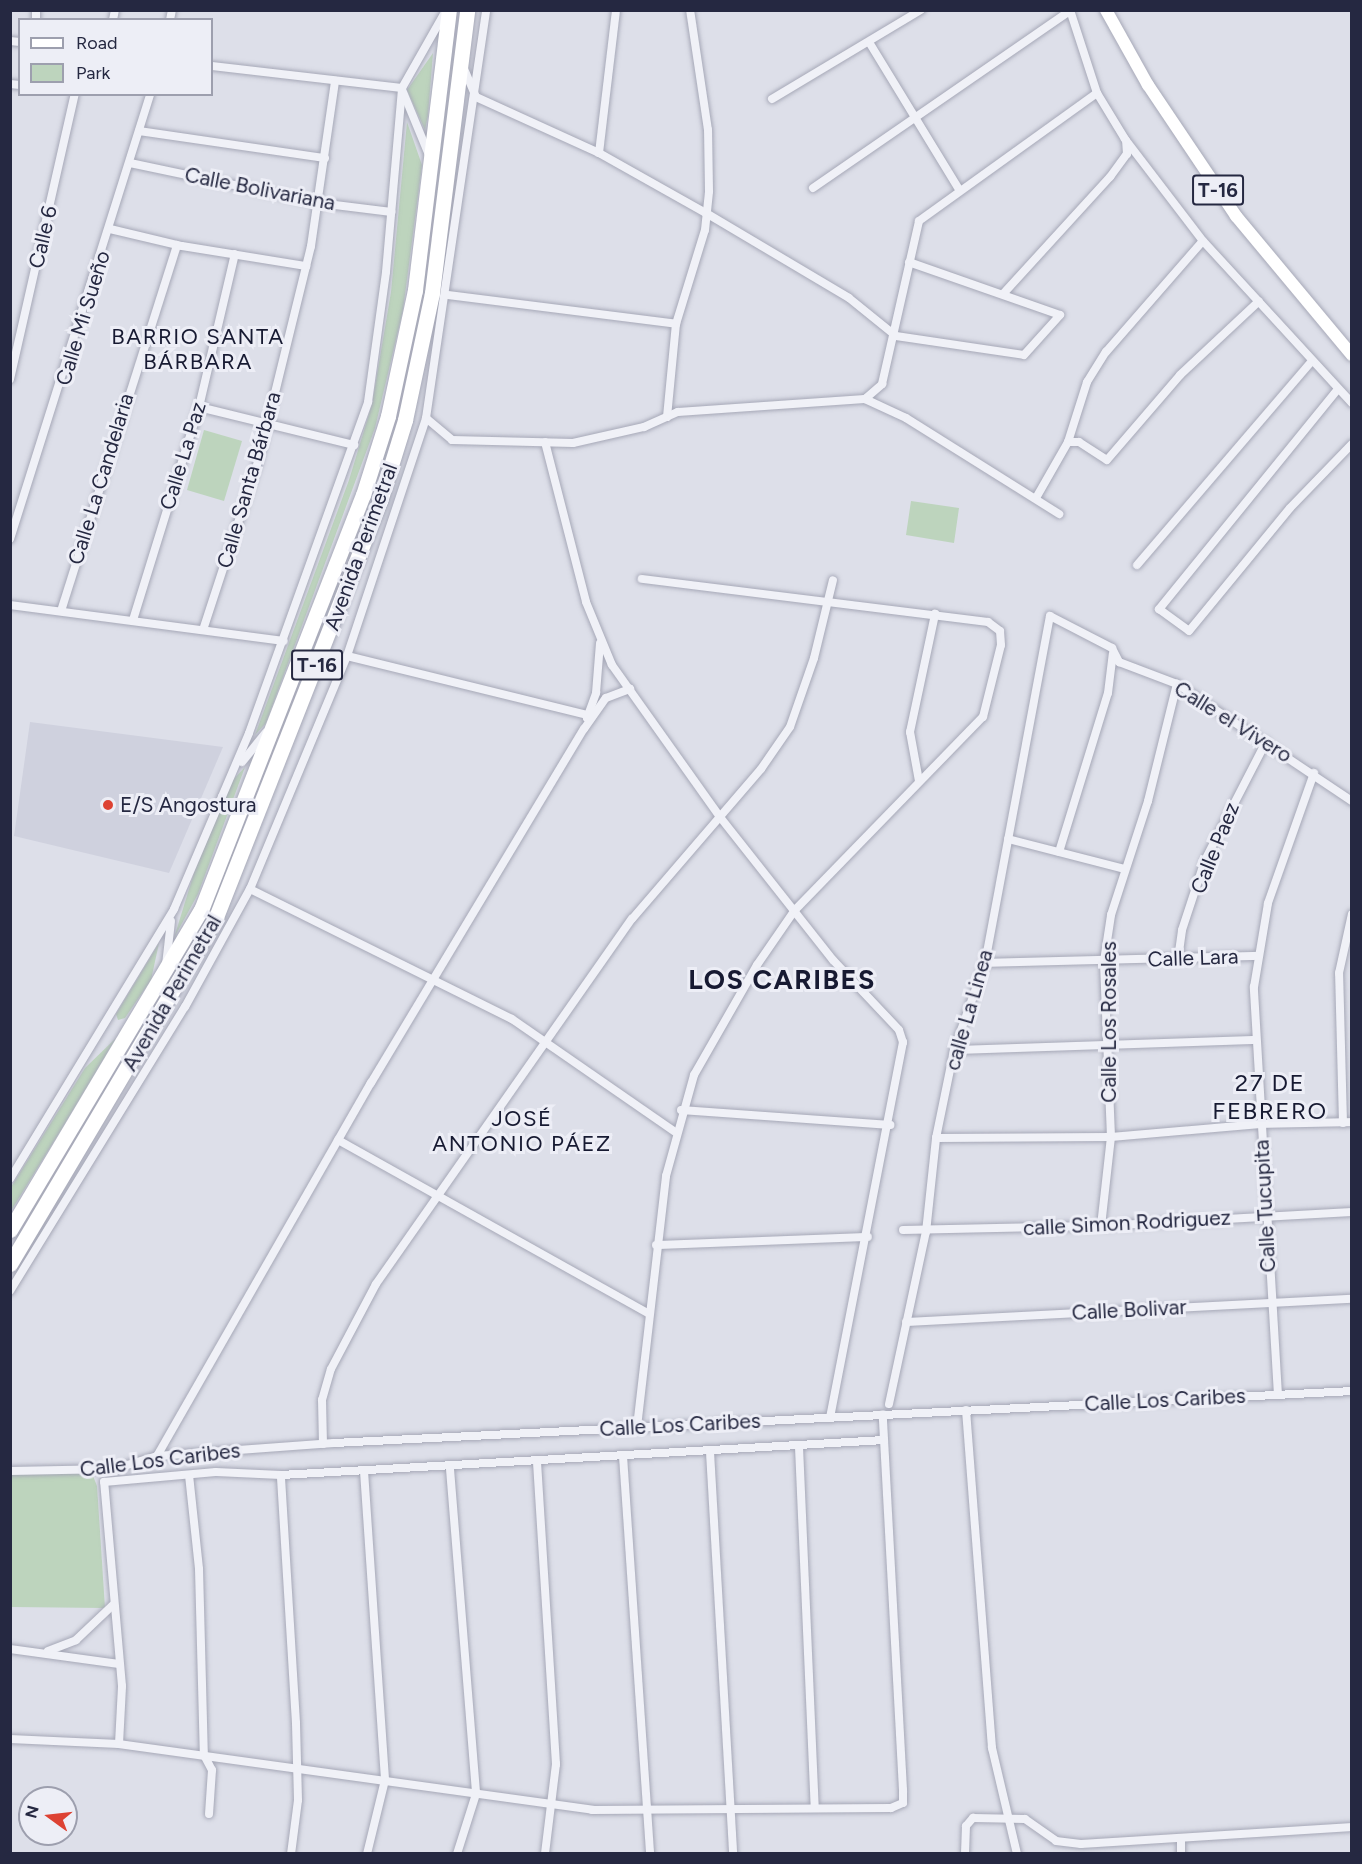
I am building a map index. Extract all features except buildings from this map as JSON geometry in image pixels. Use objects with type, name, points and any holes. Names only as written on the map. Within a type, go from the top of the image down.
[{"type":"highway","name":"Avenida Perimetral","points":[[10,1230],[166,971],[216,877],[363,495],[388,416],[414,290],[448,10]]},
{"type":"highway","name":"Avenida Perimetral","points":[[10,1264],[216,917],[380,501],[405,420],[428,316],[467,10]]},
{"type":"main road","name":"T-16","points":[[1106,10],[1148,85],[1231,208],[1352,355]]},
{"type":"street","points":[[402,88],[448,10]]},
{"type":"street","points":[[10,1291],[185,1007],[250,889],[347,656],[426,418],[448,294],[486,10]]},
{"type":"street","points":[[599,153],[616,10]]},
{"type":"street","points":[[667,417],[676,324],[697,260],[706,213],[708,130],[690,10]]},
{"type":"street","points":[[772,99],[921,10]]},
{"type":"street","points":[[813,188],[1070,11],[1097,93],[1125,139],[1203,241],[1311,362],[1352,403]]},
{"type":"street","points":[[869,42],[958,188]]},
{"type":"street","points":[[461,61],[476,97],[599,153],[706,213],[849,298],[896,336],[1024,355],[1060,315],[909,262]]},
{"type":"street","points":[[213,66],[402,88]]},
{"type":"street","name":"Calle Santa Bárbara","points":[[203,630],[267,424],[306,266],[319,203],[334,81]]},
{"type":"street","points":[[402,88],[431,160]]},
{"type":"street","name":"Avenida Perimetral","points":[[10,1179],[174,909],[232,776],[284,641],[354,445],[375,366],[402,88]]},
{"type":"street","points":[[865,399],[882,384],[896,336],[894,315],[919,220],[958,188],[1097,93]]},
{"type":"street","name":"Calle 6","points":[[10,379],[75,96]]},
{"type":"street","name":"Calle Mi Sueño","points":[[10,539],[110,229],[149,96]]},
{"type":"street","points":[[139,131],[325,158]]},
{"type":"street","points":[[1003,294],[1110,177],[1127,154],[1125,139]]},
{"type":"street","name":"Calle Bolivariana","points":[[130,163],[319,203],[391,212]]},
{"type":"street","points":[[110,229],[177,245],[306,266]]},
{"type":"street","points":[[1036,498],[1068,442],[1087,382],[1106,352],[1203,241]]},
{"type":"street","name":"Calle La Candelaria","points":[[60,611],[177,245]]},
{"type":"street","name":"Calle La Paz","points":[[133,620],[199,407],[236,254]]},
{"type":"street","points":[[448,294],[676,324]]},
{"type":"street","points":[[1068,442],[1078,442],[1107,459],[1180,375],[1258,301]]},
{"type":"street","points":[[1137,565],[1311,362]]},
{"type":"street","points":[[1338,389],[1159,609],[1189,631],[1290,508],[1352,444]]},
{"type":"street","points":[[426,418],[452,440],[573,443],[678,412],[865,399],[906,418],[1059,514]]},
{"type":"street","points":[[199,407],[354,445]]},
{"type":"street","points":[[545,442],[600,643],[720,817],[833,960],[899,1030],[902,1063],[830,1418]]},
{"type":"street","points":[[637,1427],[656,1245],[675,1132],[694,1075],[734,1001],[795,910],[983,717],[1001,645],[1000,631],[988,622],[642,579]]},
{"type":"street","points":[[323,1444],[322,1400],[342,1344],[435,1197],[632,919],[720,817],[790,727],[814,657],[832,580]]},
{"type":"street","points":[[10,605],[284,641]]},
{"type":"street","points":[[919,781],[910,732],[935,614]]},
{"type":"street","name":"Calle el Vivero","points":[[1050,616],[1112,648],[1119,662],[1177,684],[1314,773],[1352,801]]},
{"type":"street","name":"calle La Linea","points":[[889,1404],[926,1232],[936,1138],[954,1050],[985,963],[1050,616]]},
{"type":"street","points":[[584,729],[596,693],[600,643]]},
{"type":"street","points":[[1059,852],[1114,672],[1112,648]]},
{"type":"street","points":[[347,656],[588,715]]},
{"type":"street","name":"Calle Los Rosales","points":[[1101,1226],[1111,1137],[1104,961],[1125,869],[1169,725],[1177,684]]},
{"type":"street","points":[[157,1456],[338,1140],[584,729],[606,698],[630,689]]},
{"type":"street","points":[[232,776],[280,712]]},
{"type":"street","name":"Calle Paez","points":[[1179,959],[1182,930],[1205,860],[1266,742]]},
{"type":"street","name":"Calle Tucupita","points":[[1278,1395],[1265,1215],[1256,1040],[1258,956],[1284,850],[1314,773]]},
{"type":"street","points":[[1008,839],[1125,869]]},
{"type":"street","points":[[250,889],[432,981],[480,1002],[545,1040],[675,1132]]},
{"type":"street","points":[[166,971],[167,936],[174,909]]},
{"type":"street","points":[[936,1138],[1111,1137],[1260,1124],[1347,1122],[1339,973],[1352,914]]},
{"type":"street","name":"Calle Lara","points":[[985,963],[1258,956]]},
{"type":"street","points":[[954,1050],[1256,1040]]},
{"type":"street","points":[[681,1110],[890,1125]]},
{"type":"street","points":[[338,1140],[435,1197],[649,1314]]},
{"type":"street","name":"calle Simon Rodriguez","points":[[903,1230],[926,1232],[1101,1226],[1265,1215],[1352,1212]]},
{"type":"street","points":[[656,1245],[868,1237]]},
{"type":"street","name":"Calle Bolivar","points":[[906,1322],[1271,1301],[1352,1299]]},
{"type":"street","name":"Calle Los Caribes","points":[[10,1471],[114,1469],[157,1456],[323,1444],[1352,1391]]},
{"type":"street","points":[[966,1410],[992,1748],[1017,1854]]},
{"type":"street","points":[[10,1739],[119,1744],[550,1804],[646,1811],[815,1807],[891,1808],[903,1803],[883,1415]]},
{"type":"street","points":[[119,1744],[119,1664],[104,1482],[251,1471],[281,1475],[450,1469],[884,1440]]},
{"type":"street","points":[[799,1447],[815,1807]]},
{"type":"street","points":[[710,1452],[733,1854]]},
{"type":"street","points":[[623,1456],[650,1854]]},
{"type":"street","points":[[537,1462],[556,1764],[545,1854]]},
{"type":"street","points":[[450,1469],[476,1794],[457,1854]]},
{"type":"street","points":[[364,1471],[385,1780],[367,1854]]},
{"type":"street","points":[[189,1475],[199,1569],[204,1755],[212,1770],[209,1814]]},
{"type":"street","points":[[281,1475],[294,1650],[295,1767],[298,1800],[291,1854]]},
{"type":"street","points":[[48,1651],[76,1640],[113,1605]]},
{"type":"street","points":[[10,1649],[48,1651],[119,1664]]},
{"type":"street","points":[[965,1854],[969,1819],[1007,1817],[1033,1822],[1049,1838],[1064,1843],[1181,1840],[1352,1827]]},
{"type":"street","points":[[1181,1840],[1181,1854]]},
{"type":"shaded area","name":"E/S Angostura","points":[[30,722],[223,747],[169,873],[14,836]]},
{"type":"green space","points":[[433,53],[428,115],[425,130],[407,90]]},
{"type":"green space","points":[[407,122],[422,165],[403,310],[375,428],[266,723],[255,735],[349,480],[372,404],[391,292]]},
{"type":"green space","points":[[204,430],[242,441],[224,501],[187,490]]},
{"type":"green space","points":[[911,501],[959,508],[954,543],[906,535]]},
{"type":"green space","points":[[245,767],[198,894],[174,938],[194,873],[232,781]]},
{"type":"green space","points":[[159,943],[151,980],[125,1018],[118,1020],[116,1014]]},
{"type":"green space","points":[[116,1038],[11,1211],[11,1187],[85,1068]]},
{"type":"green space","points":[[74,1470],[93,1476],[97,1486],[105,1608],[11,1607],[10,1472]]},
{"type":"place","name":"E/S Angostura","points":[[108,805]]},
{"type":"district","name":"BARRIO SANTA BÁRBARA","points":[[198,348]]},
{"type":"district","name":"LOS CARIBES","points":[[782,980]]},
{"type":"district","name":"27 DE FEBRERO","points":[[1270,1097]]},
{"type":"district","name":"JOSÉ ANTONIO PÁEZ","points":[[522,1130]]}]
